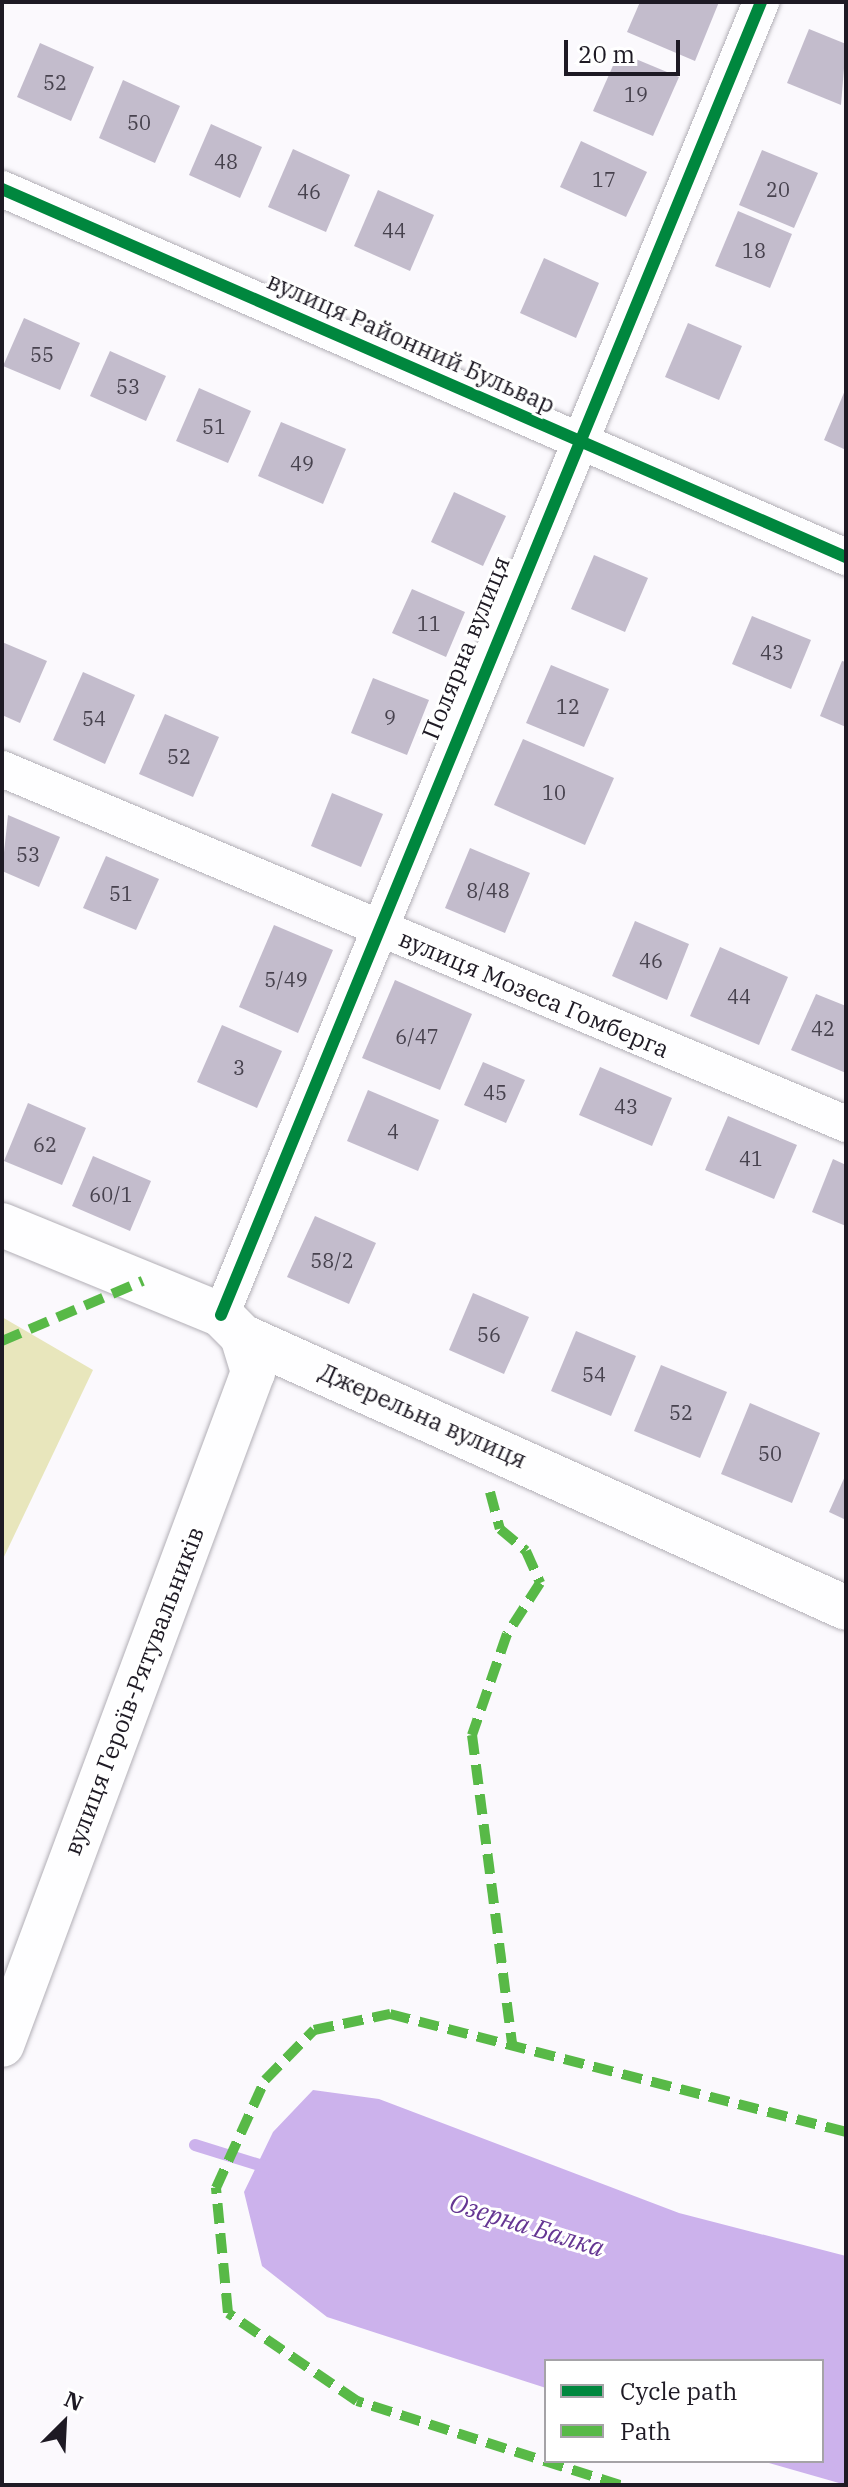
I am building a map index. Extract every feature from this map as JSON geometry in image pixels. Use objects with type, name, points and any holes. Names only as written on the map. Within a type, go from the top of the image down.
[{"type":"main road","name":"Джерельна вулиця","points":[[2,1225],[232,1326],[846,1608]]},
{"type":"main road","name":"вулиця Героїв-Рятувальників","points":[[2,2045],[236,1430],[253,1372],[232,1326]]},
{"type":"street","name":"Полярна вулиця","points":[[232,1326],[376,927],[575,439],[761,2]]},
{"type":"street","name":"вулиця Районний Бульвар","points":[[2,189],[846,557]]},
{"type":"street","name":"вулиця Мозеса Гомберга","points":[[2,769],[846,1124]]},
{"type":"shaded area","points":[[2,1317],[93,1370],[2,1561]]},
{"type":"water","points":[[313,2090],[379,2099],[679,2213],[846,2256],[846,2485],[769,2463],[824,2463],[824,2359],[544,2359],[544,2387],[327,2317],[262,2266],[244,2192],[273,2132]]},
{"type":"building","points":[[640,2],[719,2],[695,61],[627,32]]},
{"type":"building","points":[[809,29],[846,44],[841,105],[787,83]]},
{"type":"building","points":[[40,43],[94,67],[71,121],[17,97]]},
{"type":"building","points":[[619,52],[679,77],[653,136],[593,111]]},
{"type":"building","points":[[123,80],[180,106],[155,163],[99,138]]},
{"type":"building","points":[[211,124],[262,147],[240,198],[189,175]]},
{"type":"building","points":[[581,141],[647,172],[626,217],[560,187]]},
{"type":"building","points":[[293,149],[350,175],[326,232],[268,207]]},
{"type":"building","points":[[762,150],[818,173],[794,228],[739,205]]},
{"type":"building","points":[[378,190],[434,215],[410,271],[354,246]]},
{"type":"building","points":[[738,211],[792,234],[770,288],[715,266]]},
{"type":"building","points":[[544,258],[599,283],[576,338],[520,313]]},
{"type":"building","points":[[24,318],[80,343],[60,390],[3,366]]},
{"type":"building","points":[[688,323],[742,346],[719,400],[665,377]]},
{"type":"building","points":[[110,351],[166,376],[146,421],[90,396]]},
{"type":"building","points":[[199,388],[251,411],[228,463],[176,441]]},
{"type":"building","points":[[846,388],[846,450],[824,440]]},
{"type":"building","points":[[281,422],[346,449],[323,504],[258,476]]},
{"type":"building","points":[[454,492],[506,516],[483,566],[431,542]]},
{"type":"building","points":[[594,555],[648,578],[625,632],[571,609]]},
{"type":"building","points":[[412,589],[465,612],[446,657],[392,633]]},
{"type":"building","points":[[752,616],[811,640],[791,689],[732,664]]},
{"type":"building","points":[[2,642],[47,661],[20,723],[2,715]]},
{"type":"building","points":[[842,661],[846,662],[846,727],[820,716]]},
{"type":"building","points":[[551,665],[609,689],[584,747],[526,723]]},
{"type":"building","points":[[83,672],[135,695],[105,764],[53,740]]},
{"type":"building","points":[[373,678],[429,700],[407,755],[351,733]]},
{"type":"building","points":[[165,714],[219,737],[193,797],[139,774]]},
{"type":"building","points":[[523,739],[614,778],[585,845],[494,805]]},
{"type":"building","points":[[332,793],[383,814],[361,867],[311,846]]},
{"type":"building","points":[[8,815],[60,837],[39,887],[2,871]]},
{"type":"building","points":[[470,848],[530,873],[505,933],[445,908]]},
{"type":"building","points":[[106,856],[159,879],[136,930],[83,908]]},
{"type":"building","points":[[635,921],[689,944],[667,1000],[612,976]]},
{"type":"building","points":[[274,925],[333,950],[298,1033],[239,1007]]},
{"type":"building","points":[[720,947],[788,977],[759,1045],[690,1016]]},
{"type":"building","points":[[395,980],[472,1014],[440,1090],[362,1058]]},
{"type":"building","points":[[816,994],[846,1006],[846,1073],[791,1050]]},
{"type":"building","points":[[222,1025],[282,1051],[257,1108],[197,1082]]},
{"type":"building","points":[[483,1062],[525,1080],[506,1123],[464,1105]]},
{"type":"building","points":[[600,1067],[672,1098],[652,1146],[579,1115]]},
{"type":"building","points":[[368,1090],[439,1120],[418,1171],[347,1141]]},
{"type":"building","points":[[28,1103],[86,1128],[62,1185],[4,1161]]},
{"type":"building","points":[[728,1116],[797,1145],[774,1199],[705,1170]]},
{"type":"building","points":[[93,1156],[151,1181],[130,1231],[72,1206]]},
{"type":"building","points":[[833,1159],[846,1165],[846,1226],[812,1212]]},
{"type":"building","points":[[315,1216],[376,1243],[349,1304],[287,1277]]},
{"type":"building","points":[[473,1293],[529,1317],[504,1374],[449,1350]]},
{"type":"building","points":[[576,1331],[636,1356],[611,1416],[551,1391]]},
{"type":"building","points":[[661,1365],[727,1392],[700,1458],[634,1431]]},
{"type":"building","points":[[750,1403],[820,1433],[792,1503],[721,1474]]},
{"type":"building","points":[[846,1474],[846,1520],[829,1512]]},
{"type":"waterway","name":"Озерна Балка","points":[[195,2145],[272,2169]]},
{"type":"marked path","points":[[2,1341],[143,1281]]},
{"type":"marked path","points":[[490,1492],[500,1529],[526,1551],[540,1583],[507,1634],[472,1735],[512,2045]]},
{"type":"marked path","points":[[544,2461],[357,2401],[228,2313],[216,2188],[265,2080],[314,2030],[390,2014],[846,2132]]},
{"type":"marked path","points":[[551,2463],[620,2485]]},
{"type":"cycle path","points":[[221,1315],[761,2]]},
{"type":"cycle path","points":[[2,189],[846,557]]}]
